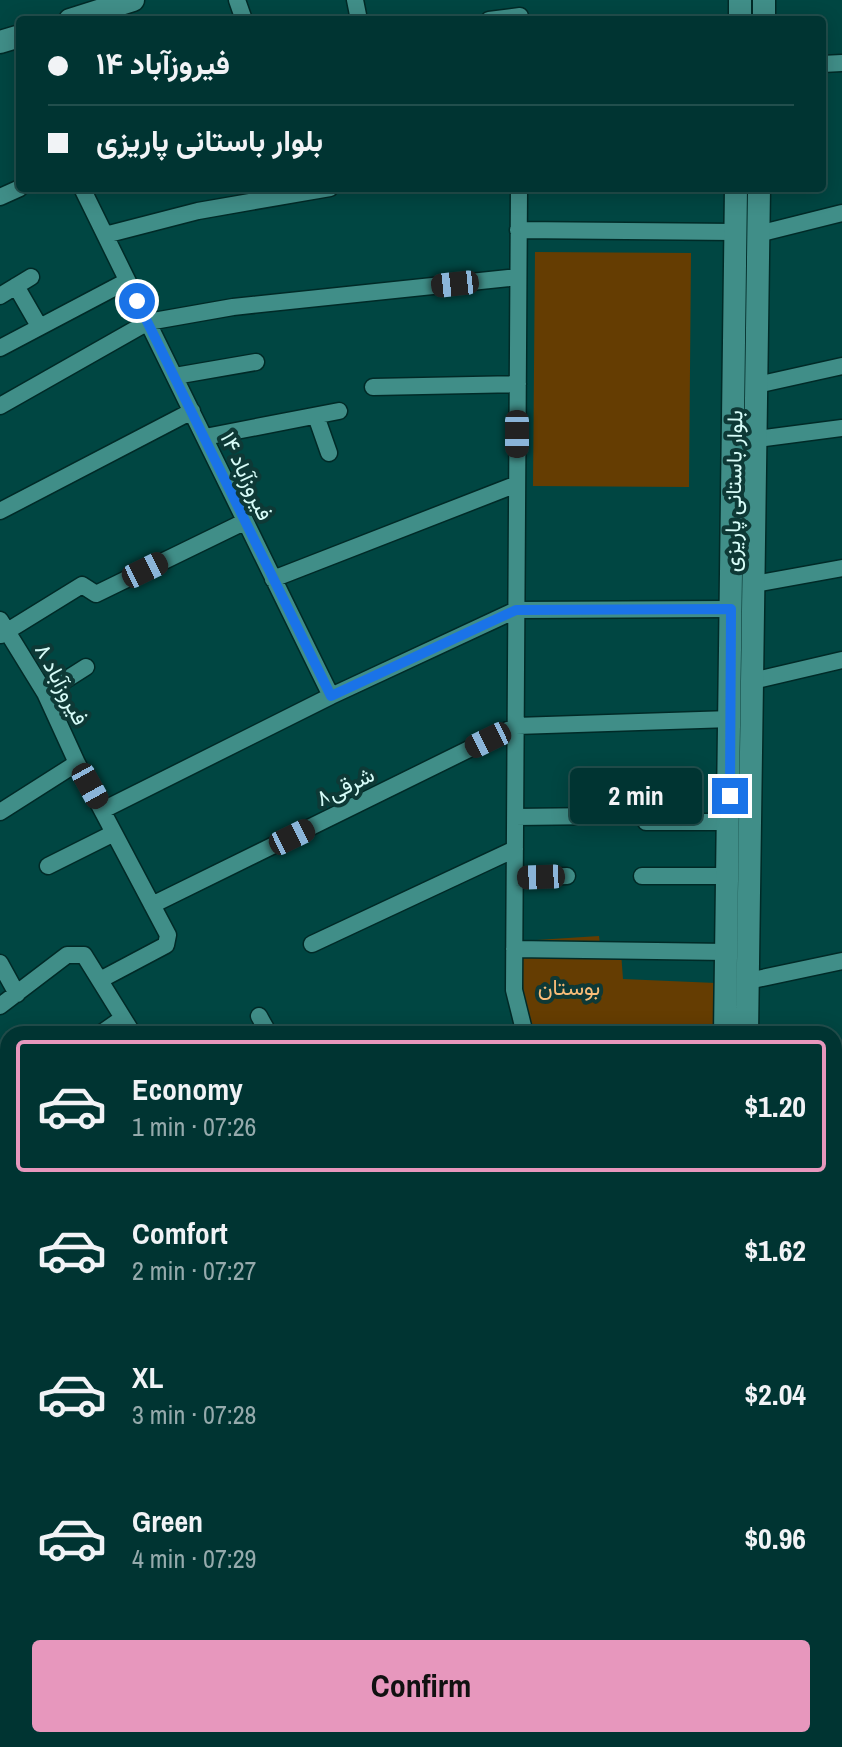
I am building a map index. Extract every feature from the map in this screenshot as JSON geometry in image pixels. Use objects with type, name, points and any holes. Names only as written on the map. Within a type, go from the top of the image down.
[{"type":"main road","points":[[108,14],[133,0]]},
{"type":"main road","name":"بلوار باستانی پاریزی","points":[[725,1026],[736,192]]},
{"type":"main road","name":"بلوار باستانی پاریزی","points":[[747,1026],[759,192]]},
{"type":"street","name":"فیروزآباد ۱۴","points":[[84,192],[331,696]]},
{"type":"street","points":[[105,235],[198,211],[307,192]]},
{"type":"street","points":[[519,192],[514,949],[516,1008],[522,1026]]},
{"type":"street","points":[[758,234],[842,213]]},
{"type":"street","points":[[518,230],[735,232]]},
{"type":"street","points":[[0,296],[31,277]]},
{"type":"street","points":[[0,406],[148,322],[233,307],[518,277]]},
{"type":"street","points":[[0,348],[127,281]]},
{"type":"street","points":[[16,286],[39,326]]},
{"type":"street","points":[[175,376],[256,362]]},
{"type":"street","points":[[757,385],[842,366]]},
{"type":"street","points":[[373,387],[518,384]]},
{"type":"street","points":[[0,490],[6,508],[192,411]]},
{"type":"street","points":[[205,437],[339,411]]},
{"type":"street","points":[[316,416],[329,453]]},
{"type":"street","points":[[757,439],[842,428]]},
{"type":"street","points":[[273,579],[517,484]]},
{"type":"street","points":[[3,629],[82,585],[96,594],[244,522]]},
{"type":"street","points":[[754,584],[842,568]]},
{"type":"street","points":[[103,810],[331,696],[516,610],[731,609]]},
{"type":"street","name":"فیروزآباد ۸","points":[[3,629],[45,693],[77,763],[169,941],[100,980]]},
{"type":"street","points":[[752,681],[842,660]]},
{"type":"street","points":[[45,693],[86,667]]},
{"type":"street","points":[[516,726],[731,719]]},
{"type":"street","name":"شرقی۸","points":[[152,905],[516,726]]},
{"type":"street","points":[[0,812],[77,763]]},
{"type":"street","points":[[515,817],[600,816]]},
{"type":"street","points":[[646,822],[729,822]]},
{"type":"street","points":[[48,866],[114,833]]},
{"type":"street","points":[[312,944],[515,849]]},
{"type":"street","points":[[515,878],[567,876]]},
{"type":"street","points":[[642,876],[728,876]]},
{"type":"street","points":[[514,949],[727,952]]},
{"type":"street","points":[[0,1006],[67,955],[78,953],[84,955],[128,1026]]},
{"type":"street","points":[[748,981],[842,961]]},
{"type":"street","points":[[0,963],[17,994]]},
{"type":"street","points":[[259,1016],[265,1026]]},
{"type":"street","points":[[112,1026],[123,1018]]},
{"type":"green space","points":[[535,252],[691,253],[689,487],[533,486]]},
{"type":"green space","name":"بوستان","points":[[599,936],[601,952],[621,952],[623,979],[716,983],[714,1026],[532,1026],[524,1003],[521,941]]},
{"type":"route","points":[[137,301],[331,696],[516,610],[731,609],[730,796]]}]
